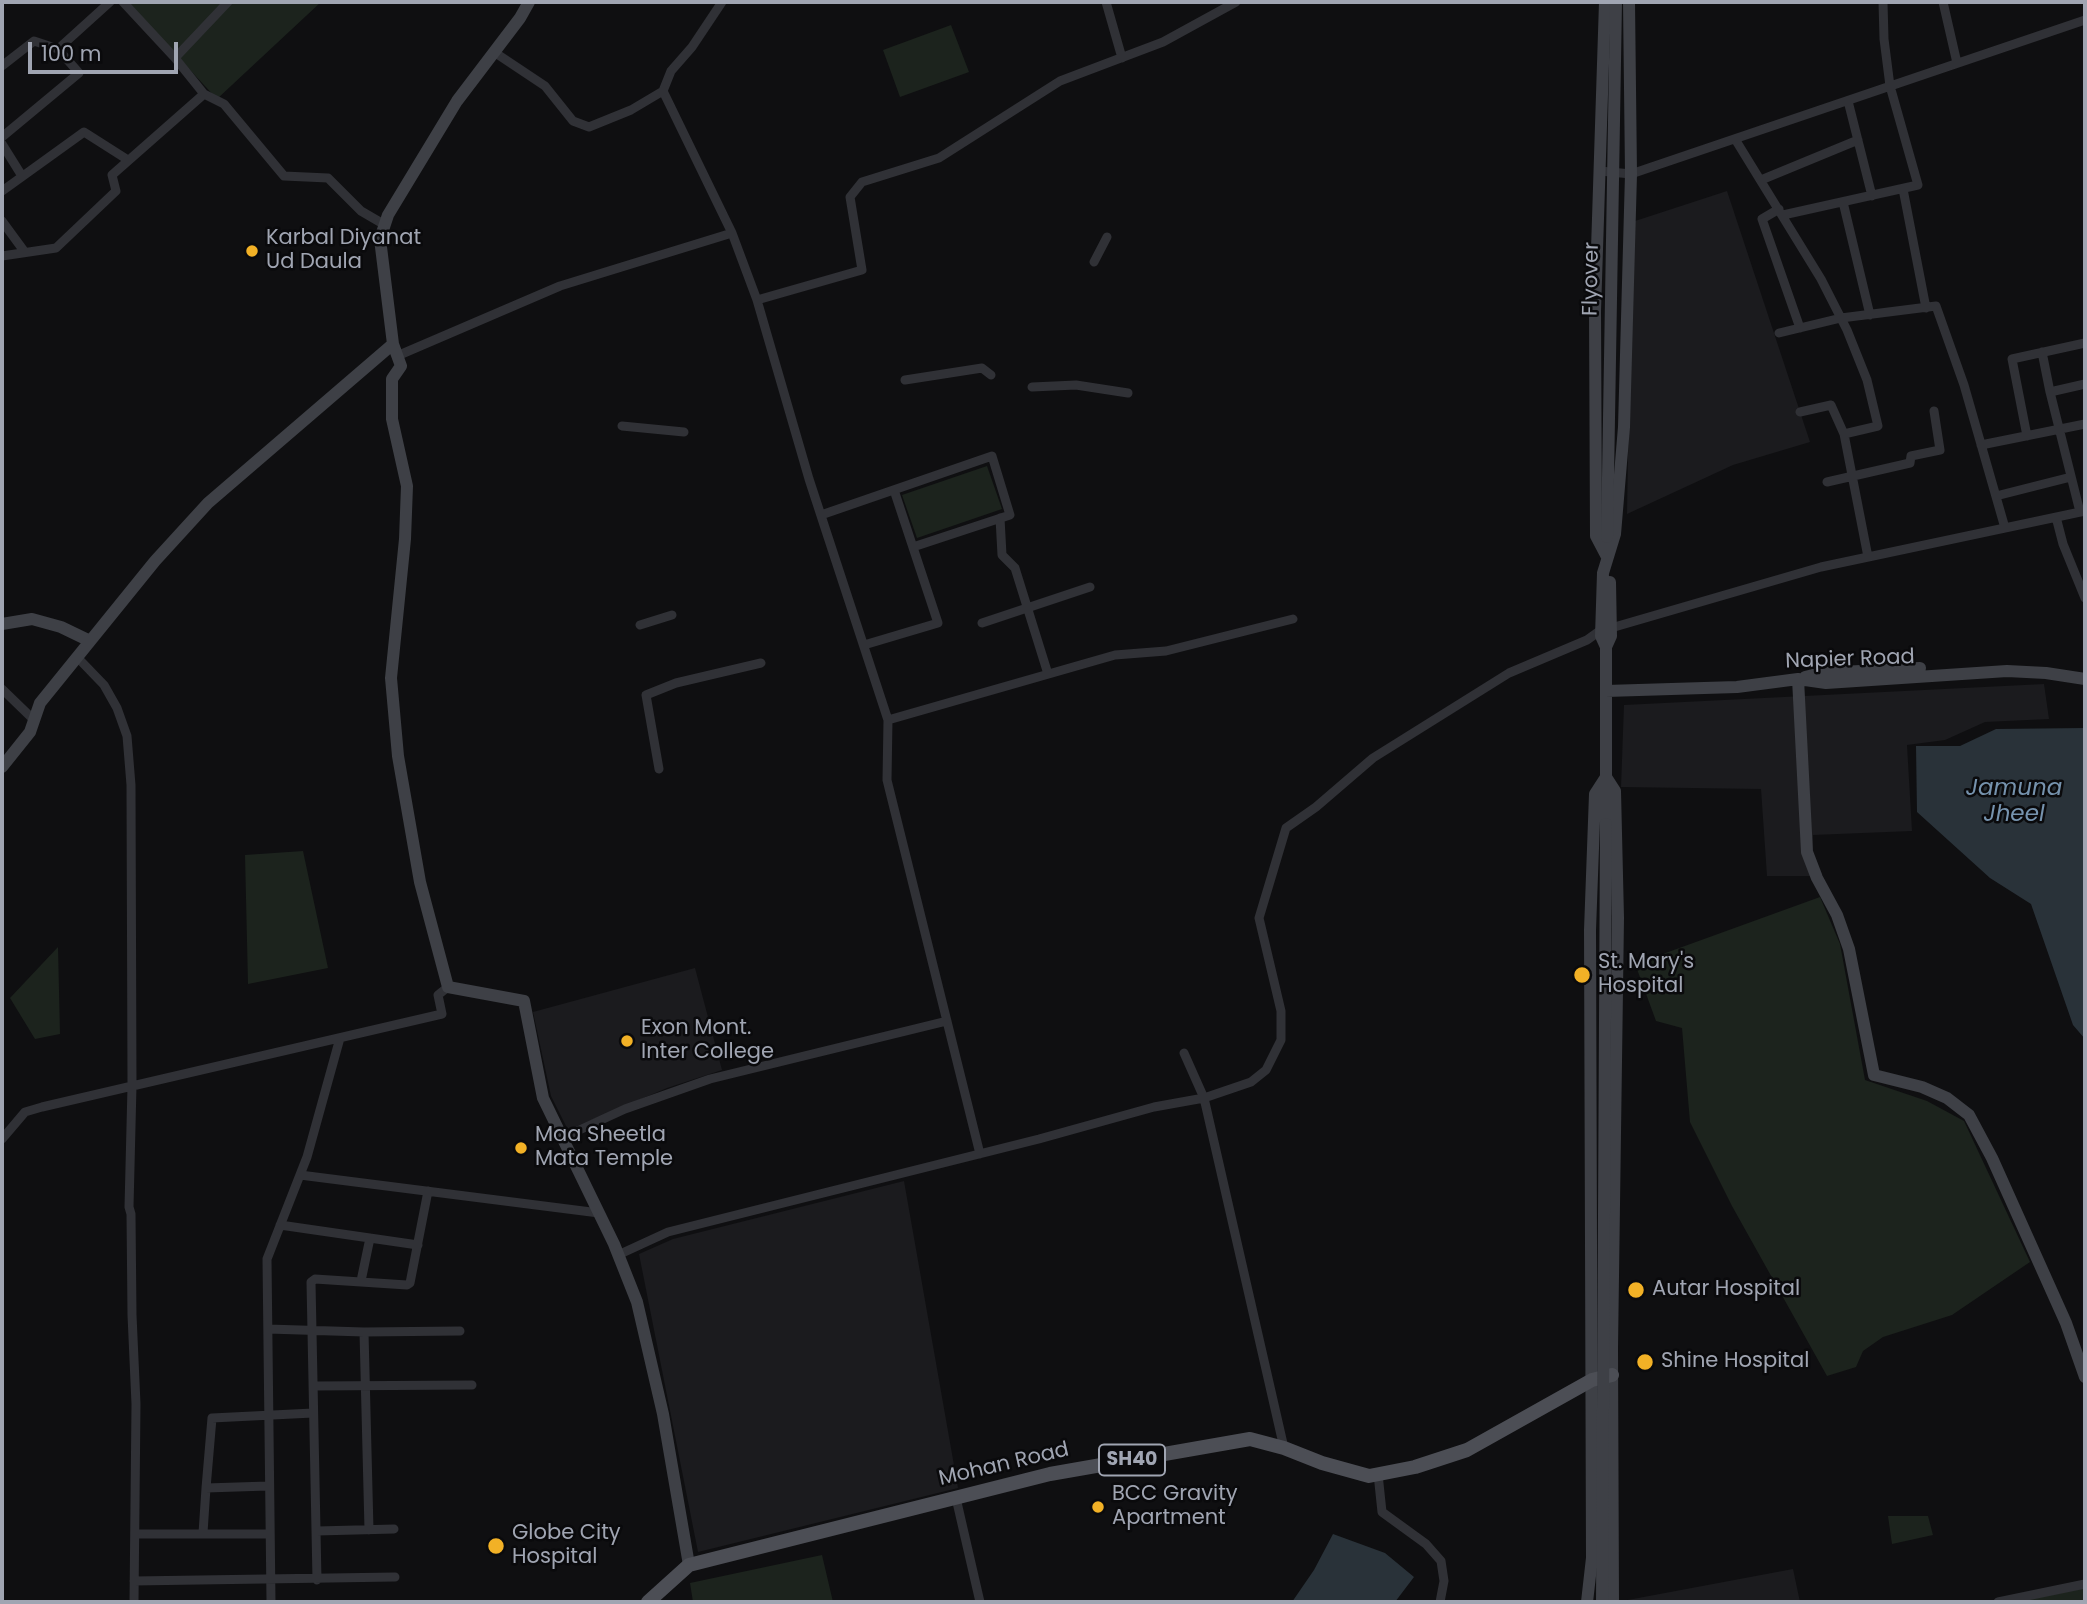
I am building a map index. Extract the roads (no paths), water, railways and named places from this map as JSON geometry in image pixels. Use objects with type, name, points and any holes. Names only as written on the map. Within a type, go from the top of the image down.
[{"type":"main road","points":[[529,2],[520,18],[457,101],[388,215],[380,239],[395,350],[401,366],[392,379],[392,419],[407,486],[405,540],[391,678],[398,756],[420,883],[448,987],[524,1001],[543,1098],[599,1213],[637,1302],[663,1414],[689,1566]]},
{"type":"main road","points":[[1602,1602],[1606,777],[1611,691],[1605,647],[1611,636],[1606,629],[1610,573],[1596,536],[1595,311],[1605,2]]},
{"type":"main road","name":"Flyover","points":[[1607,561],[1616,2]]},
{"type":"main road","points":[[1607,561],[1615,534],[1624,426],[1630,174],[1629,2]]},
{"type":"main road","points":[[2,767],[30,732],[40,703],[155,561],[208,503],[395,350]]},
{"type":"main road","points":[[2,624],[32,619],[61,627],[90,641]]},
{"type":"main road","points":[[2085,670],[1981,665],[1821,673],[1798,679],[1807,852],[1817,878],[1837,915],[1849,949],[1874,1075],[1922,1087],[1947,1098],[1969,1115],[1992,1157],[2066,1322],[2085,1377]]},
{"type":"main road","name":"Napier Road","points":[[1611,691],[1737,687],[1798,679],[1826,683],[2007,671],[2085,679]]},
{"type":"main road","points":[[1606,777],[1615,791],[1618,918],[1612,1375],[1613,1602]]},
{"type":"main road","points":[[1587,1602],[1592,1558],[1590,930],[1595,794],[1606,777]]},
{"type":"main road","name":"Mohan Road","points":[[649,1602],[689,1566],[1050,1474],[1250,1439],[1369,1476],[1415,1468],[1467,1450],[1592,1380],[1612,1375]]},
{"type":"street","points":[[58,49],[110,2]]},
{"type":"street","points":[[123,2],[204,94],[223,104],[284,176],[328,178],[361,211],[384,225]]},
{"type":"street","points":[[175,58],[228,2]]},
{"type":"street","points":[[494,52],[545,86],[573,121],[589,127],[631,110],[663,91],[671,71],[692,47],[722,2]]},
{"type":"street","points":[[1106,2],[1122,58]]},
{"type":"street","points":[[757,300],[862,270],[850,197],[862,182],[939,158],[1060,81],[1163,42],[1236,2]]},
{"type":"street","points":[[1800,328],[1762,219],[1781,212],[1843,202],[1918,185],[1890,86],[1883,2]]},
{"type":"street","points":[[1943,2],[1957,63]]},
{"type":"street","points":[[1600,171],[1630,174],[2085,20]]},
{"type":"street","points":[[2,66],[34,41],[58,49],[79,72],[2,137]]},
{"type":"street","points":[[663,91],[732,233],[757,300],[821,515],[888,720],[887,780],[980,1154]]},
{"type":"street","points":[[2,256],[56,248],[116,191],[112,175],[204,94]]},
{"type":"street","points":[[1848,101],[1871,195]]},
{"type":"street","points":[[2,191],[84,132],[128,160]]},
{"type":"street","points":[[1735,139],[1821,279],[1867,380],[1878,426],[1844,434]]},
{"type":"street","points":[[1761,180],[1858,140]]},
{"type":"street","points":[[2,144],[22,176]]},
{"type":"street","points":[[1903,189],[1926,308]]},
{"type":"street","points":[[1843,202],[1870,314]]},
{"type":"street","points":[[2,221],[24,251]]},
{"type":"street","points":[[395,350],[560,286],[732,233]]},
{"type":"street","points":[[1094,262],[1107,237]]},
{"type":"street","points":[[1779,333],[1841,318],[1936,306],[1964,385],[2005,528]]},
{"type":"street","points":[[2027,436],[2012,359],[2085,343]]},
{"type":"street","points":[[618,1255],[667,1232],[980,1154],[1154,1107],[1204,1098],[1251,1082],[1266,1070],[1281,1040],[1281,1011],[1259,918],[1286,828],[1316,807],[1373,758],[1503,677],[1606,629],[1821,567],[2082,512],[2059,429],[2042,352]]},
{"type":"street","points":[[905,380],[982,368],[991,375]]},
{"type":"street","points":[[2050,392],[2085,384]]},
{"type":"street","points":[[1032,387],[1076,385],[1128,393]]},
{"type":"street","points":[[1800,412],[1830,405],[1844,434],[1868,557]]},
{"type":"street","points":[[1827,482],[1910,463],[1911,456],[1940,450],[1934,411]]},
{"type":"street","points":[[1981,445],[2085,424]]},
{"type":"street","points":[[622,426],[684,432]]},
{"type":"street","points":[[821,515],[992,456],[1010,515],[913,547]]},
{"type":"street","points":[[1996,496],[2071,477]]},
{"type":"street","points":[[864,645],[938,623],[894,490]]},
{"type":"street","points":[[2056,517],[2081,574],[2085,598]]},
{"type":"street","points":[[1000,518],[1002,555],[1015,568],[1048,674]]},
{"type":"street","points":[[982,623],[1090,587]]},
{"type":"street","points":[[640,625],[672,615]]},
{"type":"street","points":[[888,720],[1115,655],[1166,652],[1293,618]]},
{"type":"street","points":[[77,657],[104,685],[117,708],[127,736],[131,785],[132,1086],[129,1208],[136,1404],[134,1602]]},
{"type":"street","points":[[659,769],[646,695],[676,682],[761,663]]},
{"type":"street","points":[[2,689],[34,720]]},
{"type":"street","points":[[2,1139],[25,1112],[442,1014],[438,995],[448,987]]},
{"type":"street","points":[[562,1138],[625,1109],[710,1079],[947,1021]]},
{"type":"street","points":[[271,1602],[267,1259],[307,1157],[340,1038]]},
{"type":"street","points":[[1184,1053],[1204,1098],[1284,1448]]},
{"type":"street","points":[[300,1175],[599,1213]]},
{"type":"street","points":[[317,1580],[313,1280],[409,1284],[428,1191]]},
{"type":"street","points":[[280,1225],[418,1245]]},
{"type":"street","points":[[361,1281],[370,1238]]},
{"type":"street","points":[[268,1329],[460,1331]]},
{"type":"street","points":[[364,1332],[369,1530]]},
{"type":"street","points":[[313,1386],[472,1385]]},
{"type":"street","points":[[203,1533],[213,1417],[313,1413]]},
{"type":"street","points":[[1378,1474],[1382,1512],[1426,1544],[1441,1561],[1444,1581],[1440,1602]]},
{"type":"street","points":[[206,1488],[268,1486]]},
{"type":"street","points":[[956,1498],[980,1602]]},
{"type":"street","points":[[317,1531],[394,1529]]},
{"type":"street","points":[[135,1534],[270,1534]]},
{"type":"street","points":[[134,1581],[395,1577]]},
{"type":"street","points":[[2003,1602],[2085,1584]]},
{"type":"water","name":"Jamuna Jheel","points":[[2085,728],[2085,1039],[2073,1025],[2031,904],[1990,878],[1917,812],[1916,746],[1960,746],[1996,729]]},
{"type":"water","points":[[1333,1534],[1385,1553],[1414,1577],[1395,1602],[1292,1602],[1314,1570]]},
{"type":"place","name":"Karbal Diyanat Ud Daula","points":[[252,251]]},
{"type":"place","name":"St. Mary's Hospital","points":[[1582,975]]},
{"type":"place","name":"Exon Mont. Inter College","points":[[627,1041]]},
{"type":"place","name":"Maa Sheetla Mata Temple","points":[[521,1148]]},
{"type":"place","name":"Autar Hospital","points":[[1636,1290]]},
{"type":"place","name":"Shine Hospital","points":[[1645,1362]]},
{"type":"place","name":"BCC Gravity Apartment","points":[[1098,1507]]},
{"type":"place","name":"Globe City Hospital","points":[[496,1546]]}]
